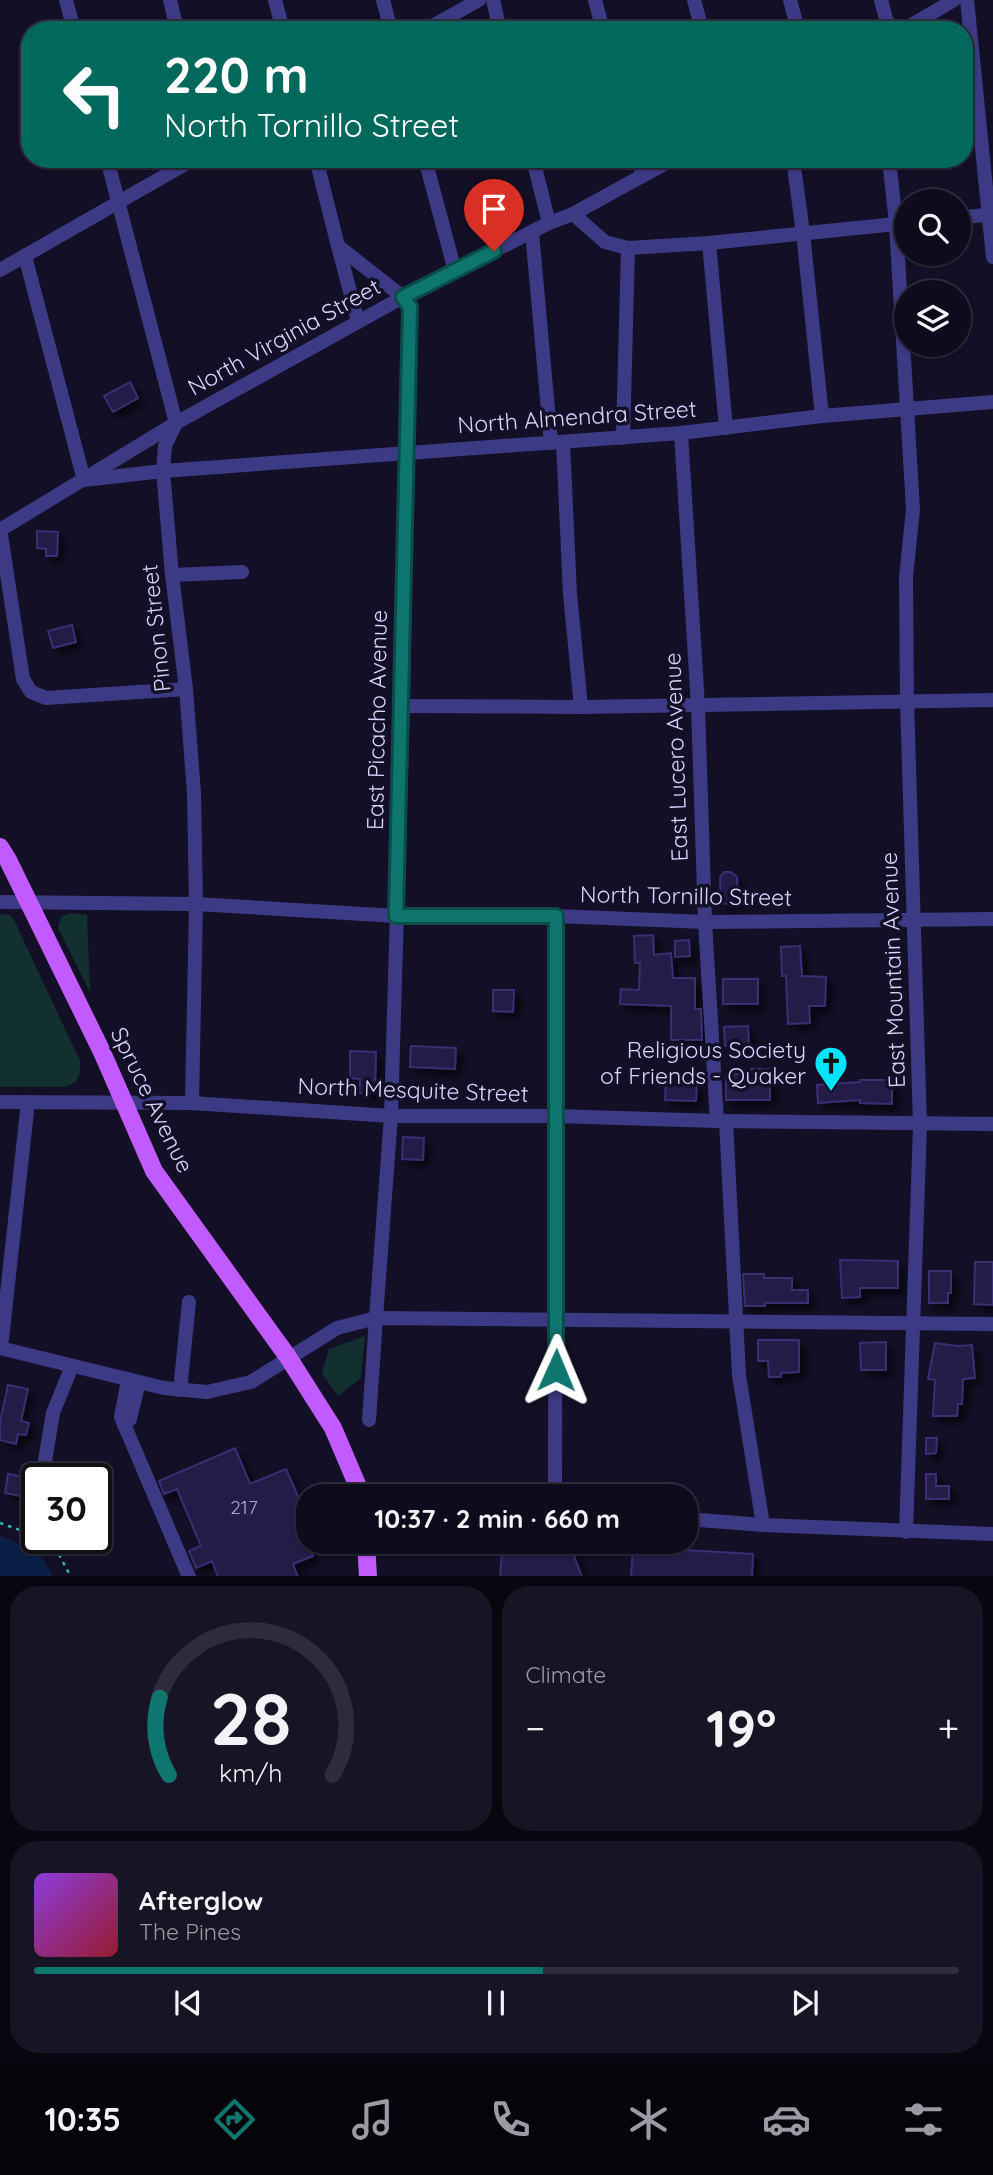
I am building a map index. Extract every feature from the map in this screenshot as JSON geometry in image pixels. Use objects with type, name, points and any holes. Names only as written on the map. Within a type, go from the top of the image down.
[{"type":"main road","name":"Spruce Avenue","points":[[0,847],[102,1052],[154,1171],[288,1357]]},
{"type":"main road","points":[[288,1357],[334,1428],[357,1484]]},
{"type":"main road","points":[[367,1554],[368,1576]]},
{"type":"street","points":[[66,0],[72,21]]},
{"type":"street","points":[[170,0],[175,21]]},
{"type":"street","points":[[275,0],[280,21]]},
{"type":"street","points":[[383,0],[389,21]]},
{"type":"street","points":[[441,21],[479,0]]},
{"type":"street","points":[[493,0],[498,21]]},
{"type":"street","points":[[595,0],[601,21]]},
{"type":"street","points":[[694,0],[700,21]]},
{"type":"street","points":[[790,0],[796,21]]},
{"type":"street","points":[[881,0],[887,21]]},
{"type":"street","points":[[918,21],[954,0]]},
{"type":"street","points":[[967,0],[969,21]]},
{"type":"street","points":[[973,54],[991,215],[993,257]]},
{"type":"street","points":[[109,168],[176,423]]},
{"type":"street","points":[[0,270],[178,168]]},
{"type":"street","points":[[318,168],[358,323]]},
{"type":"street","points":[[427,168],[455,271]]},
{"type":"street","points":[[535,168],[549,223]]},
{"type":"street","points":[[641,168],[643,176]]},
{"type":"street","name":"North Virginia Street","points":[[0,529],[176,423],[403,297],[549,223],[573,214],[657,168]]},
{"type":"street","points":[[794,168],[822,416]]},
{"type":"street","name":"East Mountain Avenue","points":[[891,168],[895,189]]},
{"type":"street","points":[[573,214],[605,242],[628,248],[709,243],[894,224]]},
{"type":"street","points":[[971,217],[991,215]]},
{"type":"street","points":[[533,232],[557,442],[581,707]]},
{"type":"street","points":[[709,243],[726,428]]},
{"type":"street","points":[[338,246],[403,297]]},
{"type":"street","points":[[623,438],[628,248]]},
{"type":"street","points":[[24,256],[84,480]]},
{"type":"street","name":"East Mountain Avenue","points":[[903,266],[913,509],[906,577],[907,701],[916,921],[920,1125],[906,1532]]},
{"type":"street","name":"East Picacho Avenue","points":[[369,1420],[391,1116],[403,705],[410,307],[403,297]]},
{"type":"street","name":"North Almendra Street","points":[[84,480],[163,471],[623,438],[822,416],[993,402]]},
{"type":"street","name":"Pinon Street","points":[[176,423],[165,446],[163,471],[194,793],[196,904],[192,1103]]},
{"type":"street","name":"East Lucero Avenue","points":[[681,433],[698,706],[705,922],[735,1322],[745,1423],[763,1525]]},
{"type":"street","points":[[0,529],[23,679],[31,692],[46,698],[186,689]]},
{"type":"street","points":[[172,575],[242,572]]},
{"type":"street","points":[[403,705],[581,707],[993,700]]},
{"type":"street","name":"North Tornillo Street","points":[[0,902],[196,904],[396,916],[556,916],[705,922],[993,919]]},
{"type":"street","points":[[555,1484],[556,916]]},
{"type":"street","name":"North Mesquite Street","points":[[0,1102],[192,1103],[391,1116],[556,1116],[920,1125],[993,1124]]},
{"type":"street","points":[[29,1102],[0,1348],[134,1381],[207,1392],[251,1382],[337,1328],[376,1318],[993,1324]]},
{"type":"street","points":[[180,1390],[189,1301]]},
{"type":"street","points":[[45,1463],[53,1413],[72,1366]]},
{"type":"street","points":[[134,1381],[130,1419],[124,1425],[190,1576]]},
{"type":"street","points":[[698,1520],[906,1532],[993,1534]]},
{"type":"path","points":[[0,1523],[21,1530]]},
{"type":"path","points":[[59,1554],[70,1576]]},
{"type":"green space","points":[[70,913],[87,915],[90,992],[58,928],[61,917]]},
{"type":"green space","points":[[0,914],[10,915],[14,920],[80,1061],[80,1073],[76,1082],[65,1087],[0,1087]]},
{"type":"green space","points":[[365,1336],[361,1378],[338,1396],[322,1373],[329,1349]]},
{"type":"water","points":[[0,1536],[21,1544],[21,1554],[39,1554],[53,1576],[0,1576]]},
{"type":"building","points":[[130,382],[138,398],[113,412],[104,396]]},
{"type":"building","points":[[37,531],[58,532],[57,556],[46,556],[46,549],[37,548]]},
{"type":"building","points":[[72,625],[76,642],[53,648],[48,631]]},
{"type":"building","points":[[724,872],[731,872],[737,877],[738,903],[721,904],[720,878]]},
{"type":"building","points":[[653,935],[654,955],[671,953],[673,978],[695,978],[695,1009],[701,1009],[702,1040],[671,1040],[671,1006],[620,1004],[621,989],[639,990],[640,963],[635,963],[634,936]]},
{"type":"building","points":[[689,940],[690,956],[675,957],[675,941]]},
{"type":"building","points":[[800,946],[802,976],[826,977],[825,1006],[809,1006],[810,1023],[788,1024],[786,976],[782,976],[781,947]]},
{"type":"building","points":[[723,979],[758,979],[758,1004],[723,1004]]},
{"type":"building","points":[[493,990],[514,990],[513,1012],[493,1011]]},
{"type":"building","points":[[748,1026],[749,1045],[725,1046],[724,1027]]},
{"type":"building","points":[[411,1046],[456,1048],[455,1069],[410,1067]]},
{"type":"building","points":[[350,1051],[376,1052],[375,1093],[359,1093],[360,1079],[350,1078]]},
{"type":"building","points":[[751,1069],[770,1069],[770,1100],[726,1100],[726,1074],[751,1074]]},
{"type":"building","points":[[666,1080],[697,1082],[696,1101],[665,1100]]},
{"type":"building","points":[[860,1080],[892,1080],[892,1104],[860,1103],[860,1100],[818,1103],[817,1085]]},
{"type":"building","points":[[403,1137],[424,1138],[423,1160],[402,1159]]},
{"type":"building","points":[[840,1260],[898,1261],[898,1288],[860,1288],[860,1297],[842,1298]]},
{"type":"building","points":[[975,1262],[993,1262],[993,1305],[974,1304]]},
{"type":"building","points":[[929,1271],[951,1271],[948,1303],[929,1303]]},
{"type":"building","points":[[743,1274],[764,1274],[764,1278],[792,1278],[792,1290],[808,1290],[808,1303],[745,1306]]},
{"type":"building","points":[[758,1340],[799,1340],[799,1372],[769,1377],[768,1361],[758,1361]]},
{"type":"building","points":[[886,1342],[886,1370],[861,1370],[860,1343]]},
{"type":"building","points":[[935,1343],[972,1345],[975,1378],[963,1379],[962,1404],[958,1404],[957,1416],[933,1416],[935,1380],[928,1379]]},
{"type":"building","points":[[8,1385],[28,1389],[21,1421],[29,1423],[26,1435],[18,1434],[16,1444],[0,1440],[0,1422]]},
{"type":"building","points":[[926,1438],[937,1438],[936,1453],[926,1454]]},
{"type":"building","points":[[235,1448],[250,1484],[286,1469],[296,1492],[296,1554],[313,1556],[293,1564],[298,1576],[218,1576],[212,1561],[196,1568],[189,1551],[201,1546],[177,1489],[164,1494],[159,1481]]},
{"type":"building","points":[[8,1474],[21,1476],[21,1496],[5,1493]]},
{"type":"building","points":[[926,1474],[936,1474],[936,1486],[949,1486],[949,1499],[926,1499]]},
{"type":"building","points":[[698,1551],[753,1554],[752,1576],[631,1576],[633,1554],[698,1554]]},
{"type":"building","points":[[502,1554],[573,1554],[582,1576],[500,1576]]},
{"type":"place","name":"Religious Society of Friends - Quaker","points":[[831,1093]]},
{"type":"route","points":[[494,251],[403,297],[410,307],[403,705],[396,916],[556,916],[556,1370]]}]
